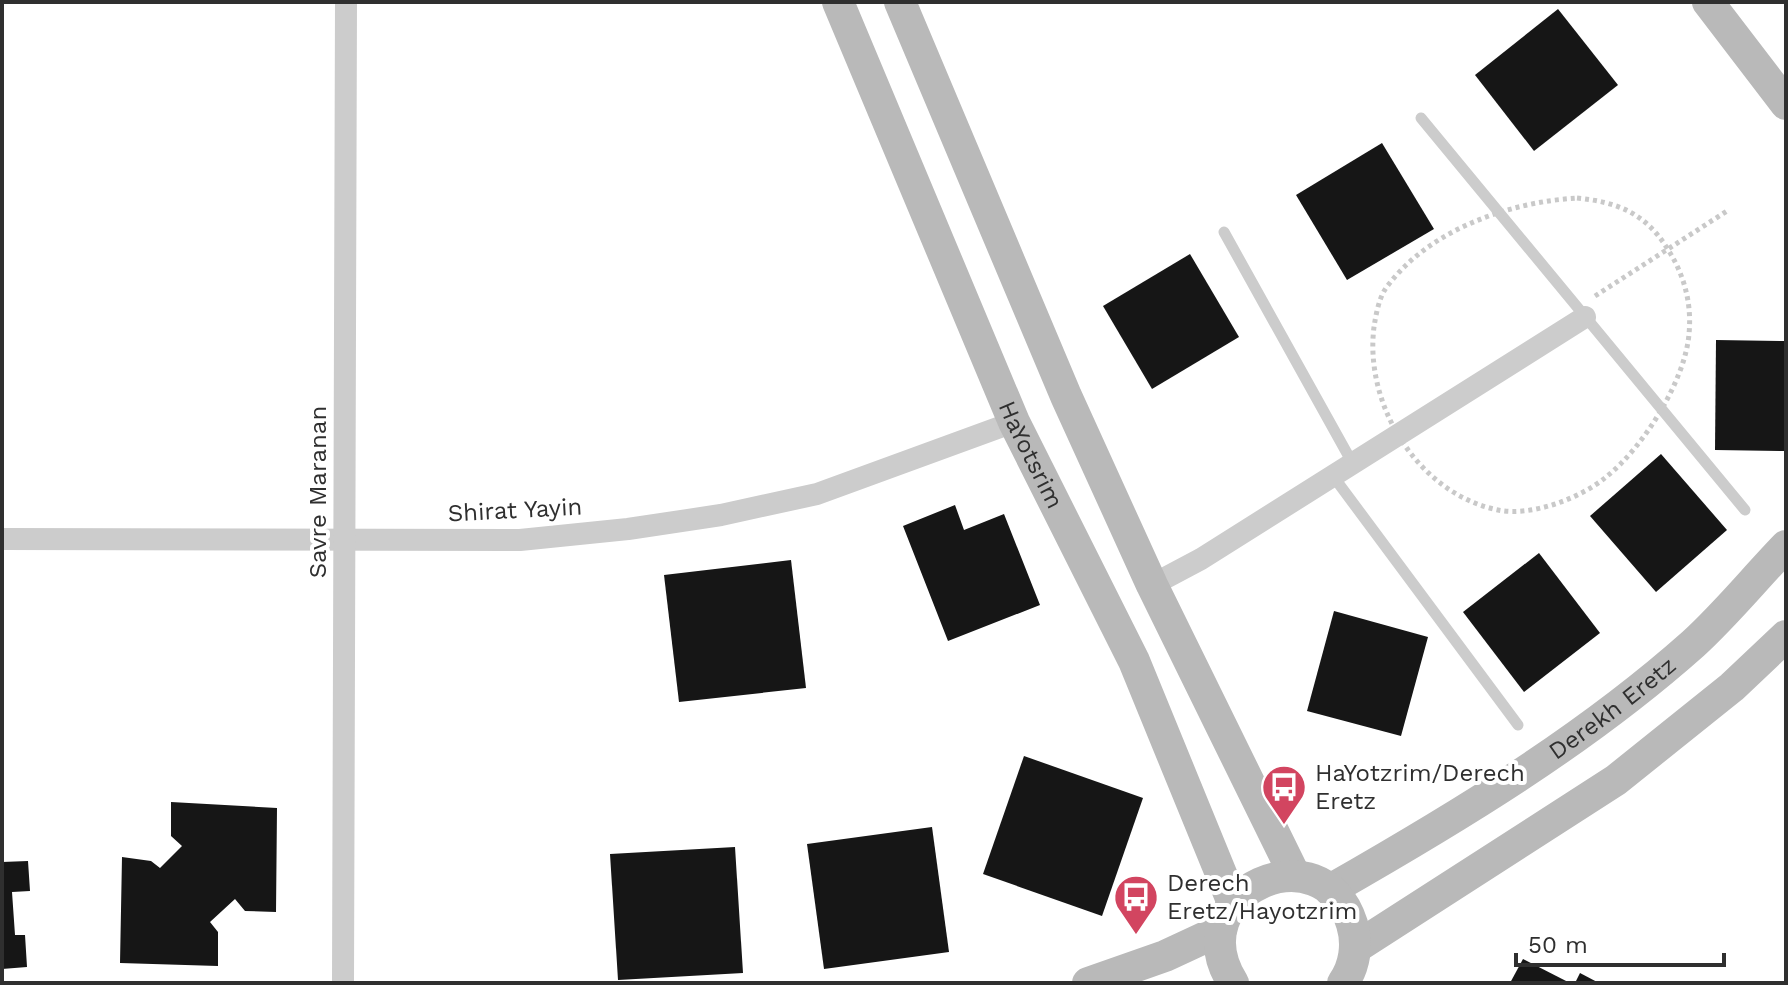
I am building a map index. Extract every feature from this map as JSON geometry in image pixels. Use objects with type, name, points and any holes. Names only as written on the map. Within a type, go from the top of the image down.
[{"type":"street","name":"Savre Maranan","points":[[343,983],[346,2]]},
{"type":"street","name":"HaYotsrim","points":[[838,2],[1014,422],[1134,661],[1227,917],[1222,960],[1233,983]]},
{"type":"street","points":[[900,2],[1066,396],[1152,585],[1295,876]]},
{"type":"street","points":[[1708,2],[1786,104]]},
{"type":"street","points":[[1152,585],[1201,559],[1353,464],[1581,312]]},
{"type":"street","name":"Shirat Yayin","points":[[2,539],[520,540],[628,529],[721,515],[817,494],[1014,422]]},
{"type":"street","name":"Derekh Eretz","points":[[1330,890],[1452,820],[1617,704],[1694,643],[1786,546]]},
{"type":"street","points":[[1355,948],[1616,780],[1732,687],[1786,636]]},
{"type":"street","points":[[1088,983],[1165,956],[1227,917],[1260,881],[1295,876],[1330,890],[1350,917],[1355,948],[1353,963],[1343,983]]},
{"type":"lane","points":[[1421,118],[1745,510]]},
{"type":"lane","points":[[1224,232],[1353,464]]},
{"type":"lane","points":[[1333,476],[1518,725]]},
{"type":"path","points":[[1581,312],[1727,211]]},
{"type":"building","points":[[1558,9],[1618,85],[1534,151],[1475,75]]},
{"type":"building","points":[[1382,143],[1434,229],[1347,280],[1296,195]]},
{"type":"building","points":[[1190,254],[1239,337],[1152,389],[1103,306]]},
{"type":"building","points":[[1716,340],[1786,341],[1786,451],[1715,450]]},
{"type":"building","points":[[1661,454],[1727,530],[1656,592],[1590,516]]},
{"type":"building","points":[[955,505],[964,530],[1004,514],[1040,605],[948,641],[903,526]]},
{"type":"building","points":[[1539,553],[1600,633],[1524,692],[1463,612]]},
{"type":"building","points":[[791,560],[806,688],[679,702],[664,575]]},
{"type":"building","points":[[1334,611],[1428,637],[1401,736],[1307,711]]},
{"type":"building","points":[[1024,756],[1143,798],[1102,916],[983,874]]},
{"type":"building","points":[[171,802],[277,808],[276,912],[245,911],[235,899],[210,922],[218,932],[218,966],[120,963],[122,857],[151,861],[160,868],[182,846],[171,836]]},
{"type":"building","points":[[932,827],[949,952],[824,969],[807,844]]},
{"type":"building","points":[[735,847],[743,973],[618,980],[610,854]]},
{"type":"building","points":[[28,861],[30,891],[12,892],[15,935],[25,935],[27,967],[2,969],[2,862]]},
{"type":"building","points":[[1523,959],[1570,983],[1510,983]]},
{"type":"building","points":[[1580,973],[1599,983],[1575,983]]},
{"type":"place","name":"HaYotzrim/Derech Eretz","points":[[1284,826]]},
{"type":"place","name":"Derech Eretz/Hayotzrim","points":[[1136,936]]}]
